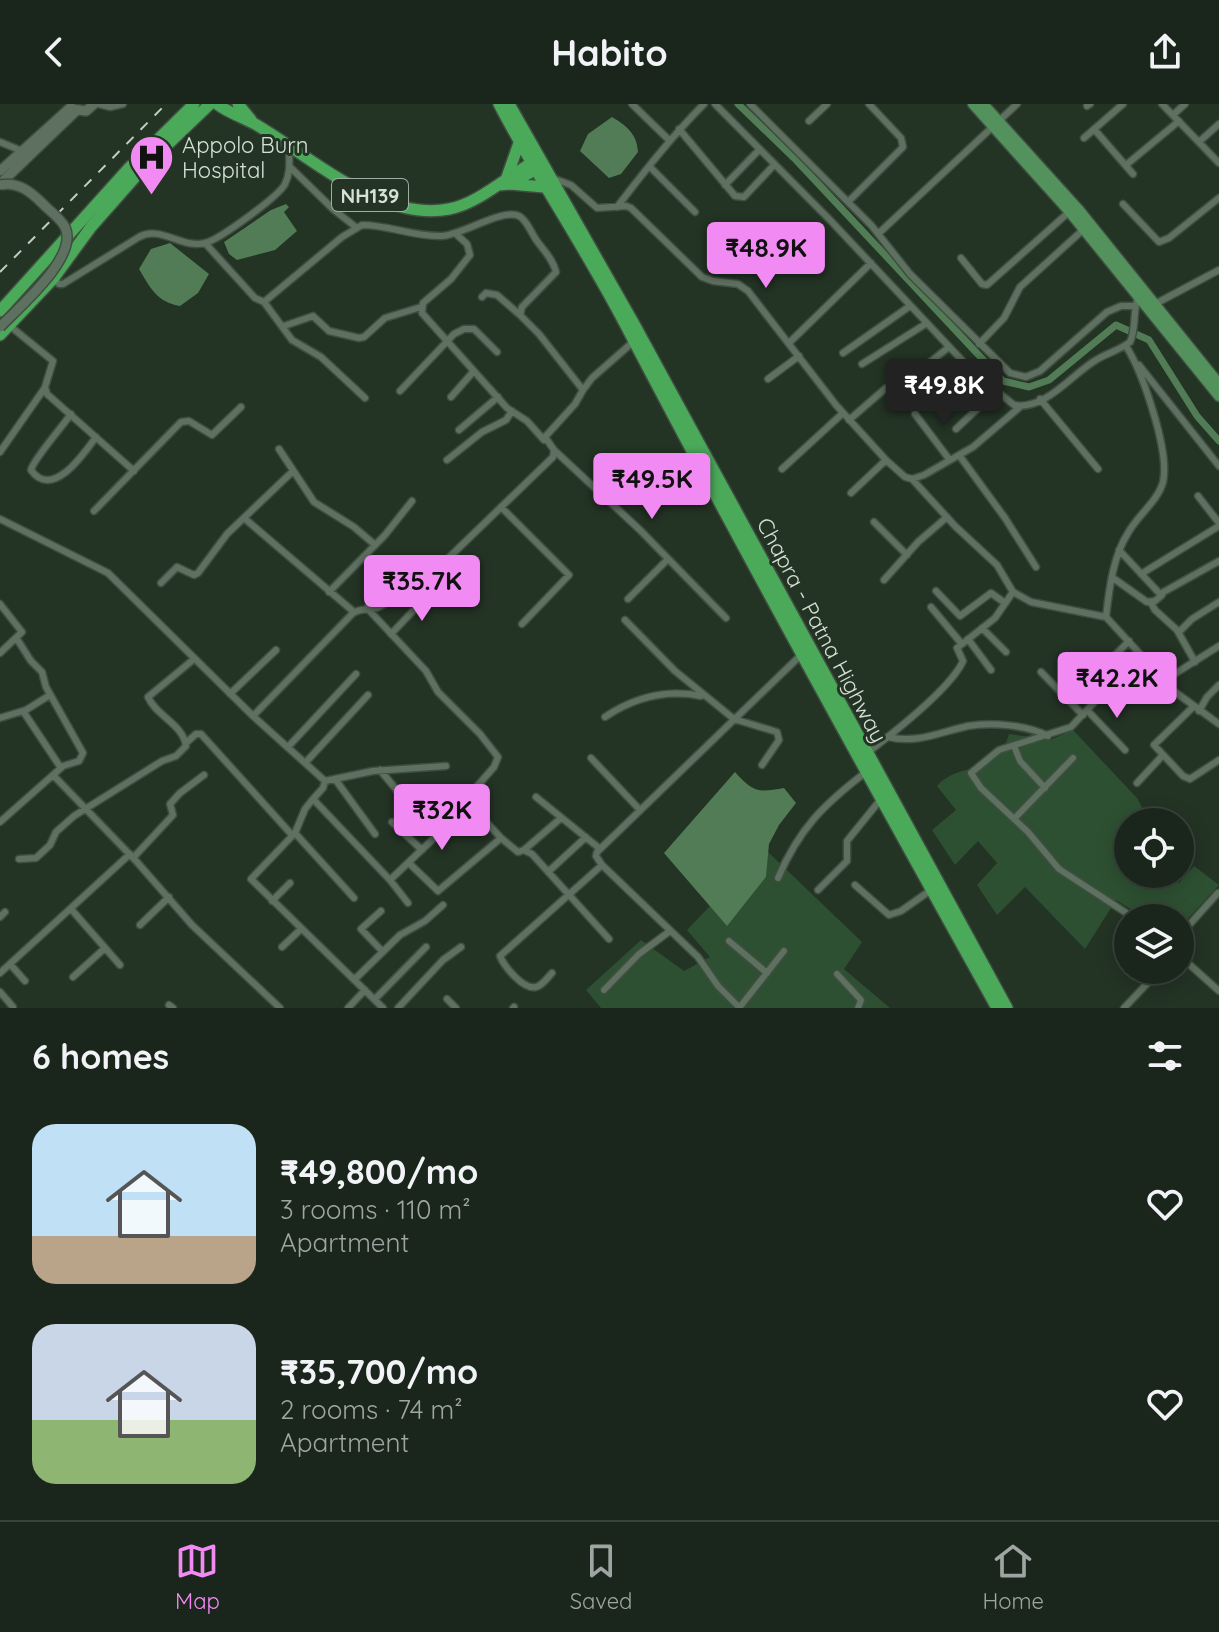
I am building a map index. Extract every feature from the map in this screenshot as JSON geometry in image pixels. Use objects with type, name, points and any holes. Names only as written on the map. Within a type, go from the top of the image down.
[{"type":"highway","points":[[0,335],[5,326],[53,279],[79,229],[152,145],[194,104]]},
{"type":"highway","points":[[0,311],[79,229],[210,104]]},
{"type":"highway","name":"NH139","points":[[217,104],[367,194],[400,206],[449,209],[464,205],[505,182],[540,171]]},
{"type":"highway","name":"NH139","points":[[238,104],[254,124]]},
{"type":"highway","name":"Chapra - Patna Highway","points":[[499,104],[519,143],[540,171],[634,324],[1007,1008]]},
{"type":"highway","name":"Chapra - Patna Highway","points":[[509,104],[540,171],[997,1008]]},
{"type":"highway","points":[[505,182],[519,143]]},
{"type":"highway","points":[[505,182],[540,171]]},
{"type":"main road","points":[[0,185],[25,154],[72,107],[86,111],[96,104]]},
{"type":"main road","points":[[973,104],[1078,209],[1139,297],[1155,304],[1219,384]]},
{"type":"main road","points":[[983,104],[995,124],[1219,396]]},
{"type":"main road","points":[[0,171],[25,154]]},
{"type":"main road","points":[[0,185],[13,184],[33,193],[64,226],[68,241],[61,258],[46,279],[5,326]]},
{"type":"street","points":[[96,104],[110,107],[123,104]]},
{"type":"street","points":[[632,104],[670,141]]},
{"type":"street","points":[[617,207],[679,129],[704,104]]},
{"type":"street","points":[[715,104],[949,347],[995,392],[1021,406]]},
{"type":"street","points":[[750,104],[848,202],[910,274],[1010,373],[1026,377],[1040,371],[1107,312],[1139,297]]},
{"type":"street","points":[[809,121],[827,104]]},
{"type":"street","points":[[848,202],[903,147],[901,138],[869,104]]},
{"type":"street","points":[[878,234],[1017,104]]},
{"type":"street","points":[[1084,138],[1123,104]]},
{"type":"street","points":[[1162,104],[1219,163]]},
{"type":"street","points":[[1126,165],[1176,118],[1185,104]]},
{"type":"street","points":[[1200,141],[1219,124]]},
{"type":"street","points":[[679,129],[735,196],[744,197],[774,165]]},
{"type":"street","points":[[1094,129],[1133,174]]},
{"type":"street","points":[[0,142],[25,154]]},
{"type":"street","points":[[53,279],[63,284],[151,232],[182,241],[205,243],[280,192],[287,181],[290,167],[289,146]]},
{"type":"street","points":[[725,185],[759,150]]},
{"type":"street","points":[[290,167],[357,228]]},
{"type":"street","points":[[650,167],[695,212]]},
{"type":"street","points":[[540,171],[571,185],[597,208],[631,208],[696,273],[707,280],[743,287],[849,420],[897,472],[912,479],[997,565],[1013,592],[1031,602],[1106,617],[1165,680],[1196,709],[1219,724]]},
{"type":"street","points":[[1123,204],[1159,242],[1169,238],[1219,198]]},
{"type":"street","points":[[961,258],[982,284],[987,285],[1069,211]]},
{"type":"street","points":[[264,302],[357,228],[368,225],[428,236],[456,234],[514,214],[523,219],[556,272],[522,307],[520,315]]},
{"type":"street","points":[[979,344],[1004,318],[1020,287],[1084,229]]},
{"type":"street","points":[[284,326],[313,316],[329,331],[359,338],[385,318],[421,307],[468,261],[469,250],[456,234]]},
{"type":"street","points":[[205,243],[255,298],[264,302],[297,344],[321,357],[365,398]]},
{"type":"street","points":[[789,343],[871,263]]},
{"type":"street","points":[[1155,304],[1219,270]]},
{"type":"street","points":[[482,297],[493,293],[520,315],[583,390]]},
{"type":"street","points":[[912,479],[982,441],[1021,406],[1040,399],[1096,360],[1126,346],[1133,337],[1139,297]]},
{"type":"street","points":[[843,353],[910,306]]},
{"type":"street","points":[[421,307],[422,313],[473,372],[601,492],[726,618]]},
{"type":"street","points":[[862,364],[927,323]]},
{"type":"street","points":[[0,452],[45,387],[53,361],[5,326]]},
{"type":"street","points":[[400,391],[454,334],[469,328],[478,332],[497,352]]},
{"type":"street","points":[[544,440],[575,404],[592,378],[634,342]]},
{"type":"street","points":[[1126,346],[1219,466]]},
{"type":"street","points":[[914,375],[949,347]]},
{"type":"street","points":[[768,379],[799,356]]},
{"type":"street","points":[[1106,617],[1119,550],[1127,533],[1163,485],[1164,469],[1155,420],[1135,361]]},
{"type":"street","points":[[451,397],[473,372]]},
{"type":"street","points":[[45,387],[47,394],[134,471]]},
{"type":"street","points":[[849,420],[886,388]]},
{"type":"street","points":[[956,429],[995,392]]},
{"type":"street","points":[[459,430],[498,397]]},
{"type":"street","points":[[1040,399],[1098,469]]},
{"type":"street","points":[[94,511],[181,422],[189,421],[212,435],[241,407]]},
{"type":"street","points":[[447,460],[482,432],[506,420],[512,411]]},
{"type":"street","points":[[782,469],[843,413]]},
{"type":"street","points":[[71,414],[52,442],[33,462],[31,470],[37,477],[52,481],[80,457],[96,437]]},
{"type":"street","points":[[915,414],[949,459]]},
{"type":"street","points":[[279,449],[314,502],[354,527],[374,544]]},
{"type":"street","points":[[253,716],[354,612],[384,604],[414,573],[432,573],[436,570],[553,457],[554,450]]},
{"type":"street","points":[[959,455],[1036,567]]},
{"type":"street","points":[[851,493],[886,460]]},
{"type":"street","points":[[161,583],[177,567],[194,575],[198,573],[223,538],[293,471]]},
{"type":"street","points":[[1141,574],[1219,524],[1198,496]]},
{"type":"street","points":[[329,592],[385,535],[412,501]]},
{"type":"street","points":[[501,507],[569,575],[522,624]]},
{"type":"street","points":[[884,580],[918,542],[947,517]]},
{"type":"street","points":[[244,518],[354,612]]},
{"type":"street","points":[[0,519],[108,573],[230,694],[325,781]]},
{"type":"street","points":[[874,522],[907,555]]},
{"type":"street","points":[[1119,550],[1151,587],[1162,595]]},
{"type":"street","points":[[628,599],[668,559]]},
{"type":"street","points":[[1151,603],[1219,561]]},
{"type":"street","points":[[1113,578],[1151,603],[1179,632],[1195,662]]},
{"type":"street","points":[[391,634],[432,591]]},
{"type":"street","points":[[936,591],[960,616],[991,593],[1005,603]]},
{"type":"street","points":[[866,753],[916,713],[958,671],[963,661],[957,650],[995,618],[1013,592]]},
{"type":"street","points":[[1179,632],[1192,619],[1219,602]]},
{"type":"street","points":[[0,604],[21,629],[17,639],[0,653]]},
{"type":"street","points":[[931,607],[991,670]]},
{"type":"street","points":[[367,608],[431,677],[438,692],[493,748],[498,757],[494,767],[446,827],[390,880]]},
{"type":"street","points":[[0,619],[7,612]]},
{"type":"street","points":[[625,620],[675,671],[734,719],[767,727],[779,735],[762,765]]},
{"type":"street","points":[[982,628],[1006,652]]},
{"type":"street","points":[[0,822],[61,768],[79,761],[83,753],[50,695],[42,672],[17,639]]},
{"type":"street","points":[[1093,678],[1129,641]]},
{"type":"street","points":[[1165,680],[1219,646]]},
{"type":"street","points":[[230,694],[276,650]]},
{"type":"street","points":[[784,951],[739,1008],[718,986],[701,961],[596,856],[599,848],[802,654]]},
{"type":"street","points":[[186,743],[178,729],[148,697],[194,659]]},
{"type":"street","points":[[1116,904],[1067,876],[981,788],[971,773],[991,755],[1071,727],[1101,695],[1147,660]]},
{"type":"street","points":[[1041,672],[1125,750]]},
{"type":"street","points":[[288,747],[356,674]]},
{"type":"street","points":[[1219,685],[1154,745],[1183,776],[1190,779],[1219,760]]},
{"type":"street","points":[[605,717],[634,701],[658,695],[682,693],[705,697]]},
{"type":"street","points":[[0,718],[23,711],[50,695]]},
{"type":"street","points":[[305,763],[368,695]]},
{"type":"street","points":[[23,711],[61,768]]},
{"type":"street","points":[[888,737],[914,740],[976,725],[1033,730],[1048,736]]},
{"type":"street","points":[[19,859],[36,858],[50,845],[56,832],[85,808],[162,761],[176,756],[196,734],[201,734],[354,898]]},
{"type":"street","points":[[1014,746],[1020,761],[1045,788]]},
{"type":"street","points":[[1137,783],[1163,755]]},
{"type":"street","points":[[591,758],[640,810]]},
{"type":"street","points":[[1014,819],[1073,758]]},
{"type":"street","points":[[325,781],[380,770],[446,766]]},
{"type":"street","points":[[380,770],[405,800]]},
{"type":"street","points":[[778,878],[807,825],[833,797],[866,772]]},
{"type":"street","points":[[53,775],[192,925],[280,1008]]},
{"type":"street","points":[[0,972],[131,856],[173,815],[170,804],[175,797],[204,775]]},
{"type":"street","points":[[335,779],[375,834]]},
{"type":"street","points":[[325,781],[323,788],[305,809],[294,834],[251,879],[383,1008]]},
{"type":"street","points":[[417,796],[446,827]]},
{"type":"street","points":[[536,797],[599,848]]},
{"type":"street","points":[[313,799],[408,903]]},
{"type":"street","points":[[818,890],[845,865],[848,858],[847,841],[881,799]]},
{"type":"street","points":[[466,800],[518,852],[561,818]]},
{"type":"street","points":[[392,822],[422,850]]},
{"type":"street","points":[[548,872],[586,837]]},
{"type":"street","points":[[410,864],[438,891],[501,838]]},
{"type":"street","points":[[524,850],[532,854],[609,939]]},
{"type":"street","points":[[552,973],[538,987],[533,987],[516,977],[500,956],[602,865]]},
{"type":"street","points":[[272,901],[290,883]]},
{"type":"street","points":[[855,885],[889,915],[901,911],[931,890]]},
{"type":"street","points":[[1194,920],[1218,893]]},
{"type":"street","points":[[140,925],[169,897]]},
{"type":"street","points":[[354,980],[406,930],[425,921],[443,905]]},
{"type":"street","points":[[71,909],[120,965]]},
{"type":"street","points":[[381,911],[361,929],[383,952]]},
{"type":"street","points":[[282,947],[301,929]]},
{"type":"street","points":[[604,990],[639,954],[670,931]]},
{"type":"street","points":[[729,941],[767,973]]},
{"type":"street","points":[[375,999],[426,947]]},
{"type":"street","points":[[398,1008],[443,960],[461,947]]},
{"type":"street","points":[[73,977],[105,948]]},
{"type":"street","points":[[10,964],[25,981]]},
{"type":"street","points":[[1194,969],[1219,991]]},
{"type":"street","points":[[837,974],[861,1000],[858,1008]]},
{"type":"street","points":[[1124,1008],[1147,984]]},
{"type":"street","points":[[348,1008],[365,990]]},
{"type":"street","points":[[0,992],[13,1007]]},
{"type":"street","points":[[447,999],[456,1008]]},
{"type":"shaded area","points":[[612,117],[630,131],[636,140],[638,152],[621,174],[609,178],[580,151],[588,134]]},
{"type":"shaded area","points":[[286,204],[289,207],[284,212],[297,231],[275,250],[237,260],[229,254],[224,242],[271,210]]},
{"type":"shaded area","points":[[170,243],[209,274],[198,293],[180,306],[160,298],[139,269],[151,249]]},
{"type":"shaded area","points":[[1073,730],[1137,798],[1142,808],[1114,808],[1114,888],[1194,888],[1194,866],[1219,885],[1194,912],[1194,904],[1122,904],[1116,900],[1085,949],[1025,887],[997,915],[977,885],[997,863],[978,841],[955,865],[932,830],[956,810],[937,786],[946,778],[996,758],[1009,734],[1050,740]]},
{"type":"shaded area","points":[[735,772],[756,789],[784,788],[796,803],[769,844],[766,877],[727,926],[664,853]]},
{"type":"shaded area","points":[[768,852],[862,942],[844,969],[890,1008],[601,1008],[586,990],[641,940],[684,971],[710,957],[687,930],[710,906],[727,925],[766,877]]},
{"type":"waterway","points":[[738,104],[796,160],[1003,381],[1029,387],[1049,380],[1116,325],[1149,340],[1197,416],[1219,441]]},
{"type":"railway","points":[[0,272],[166,104]]},
{"type":"place","name":"Appolo Burn Hospital","points":[[151,197]]}]
